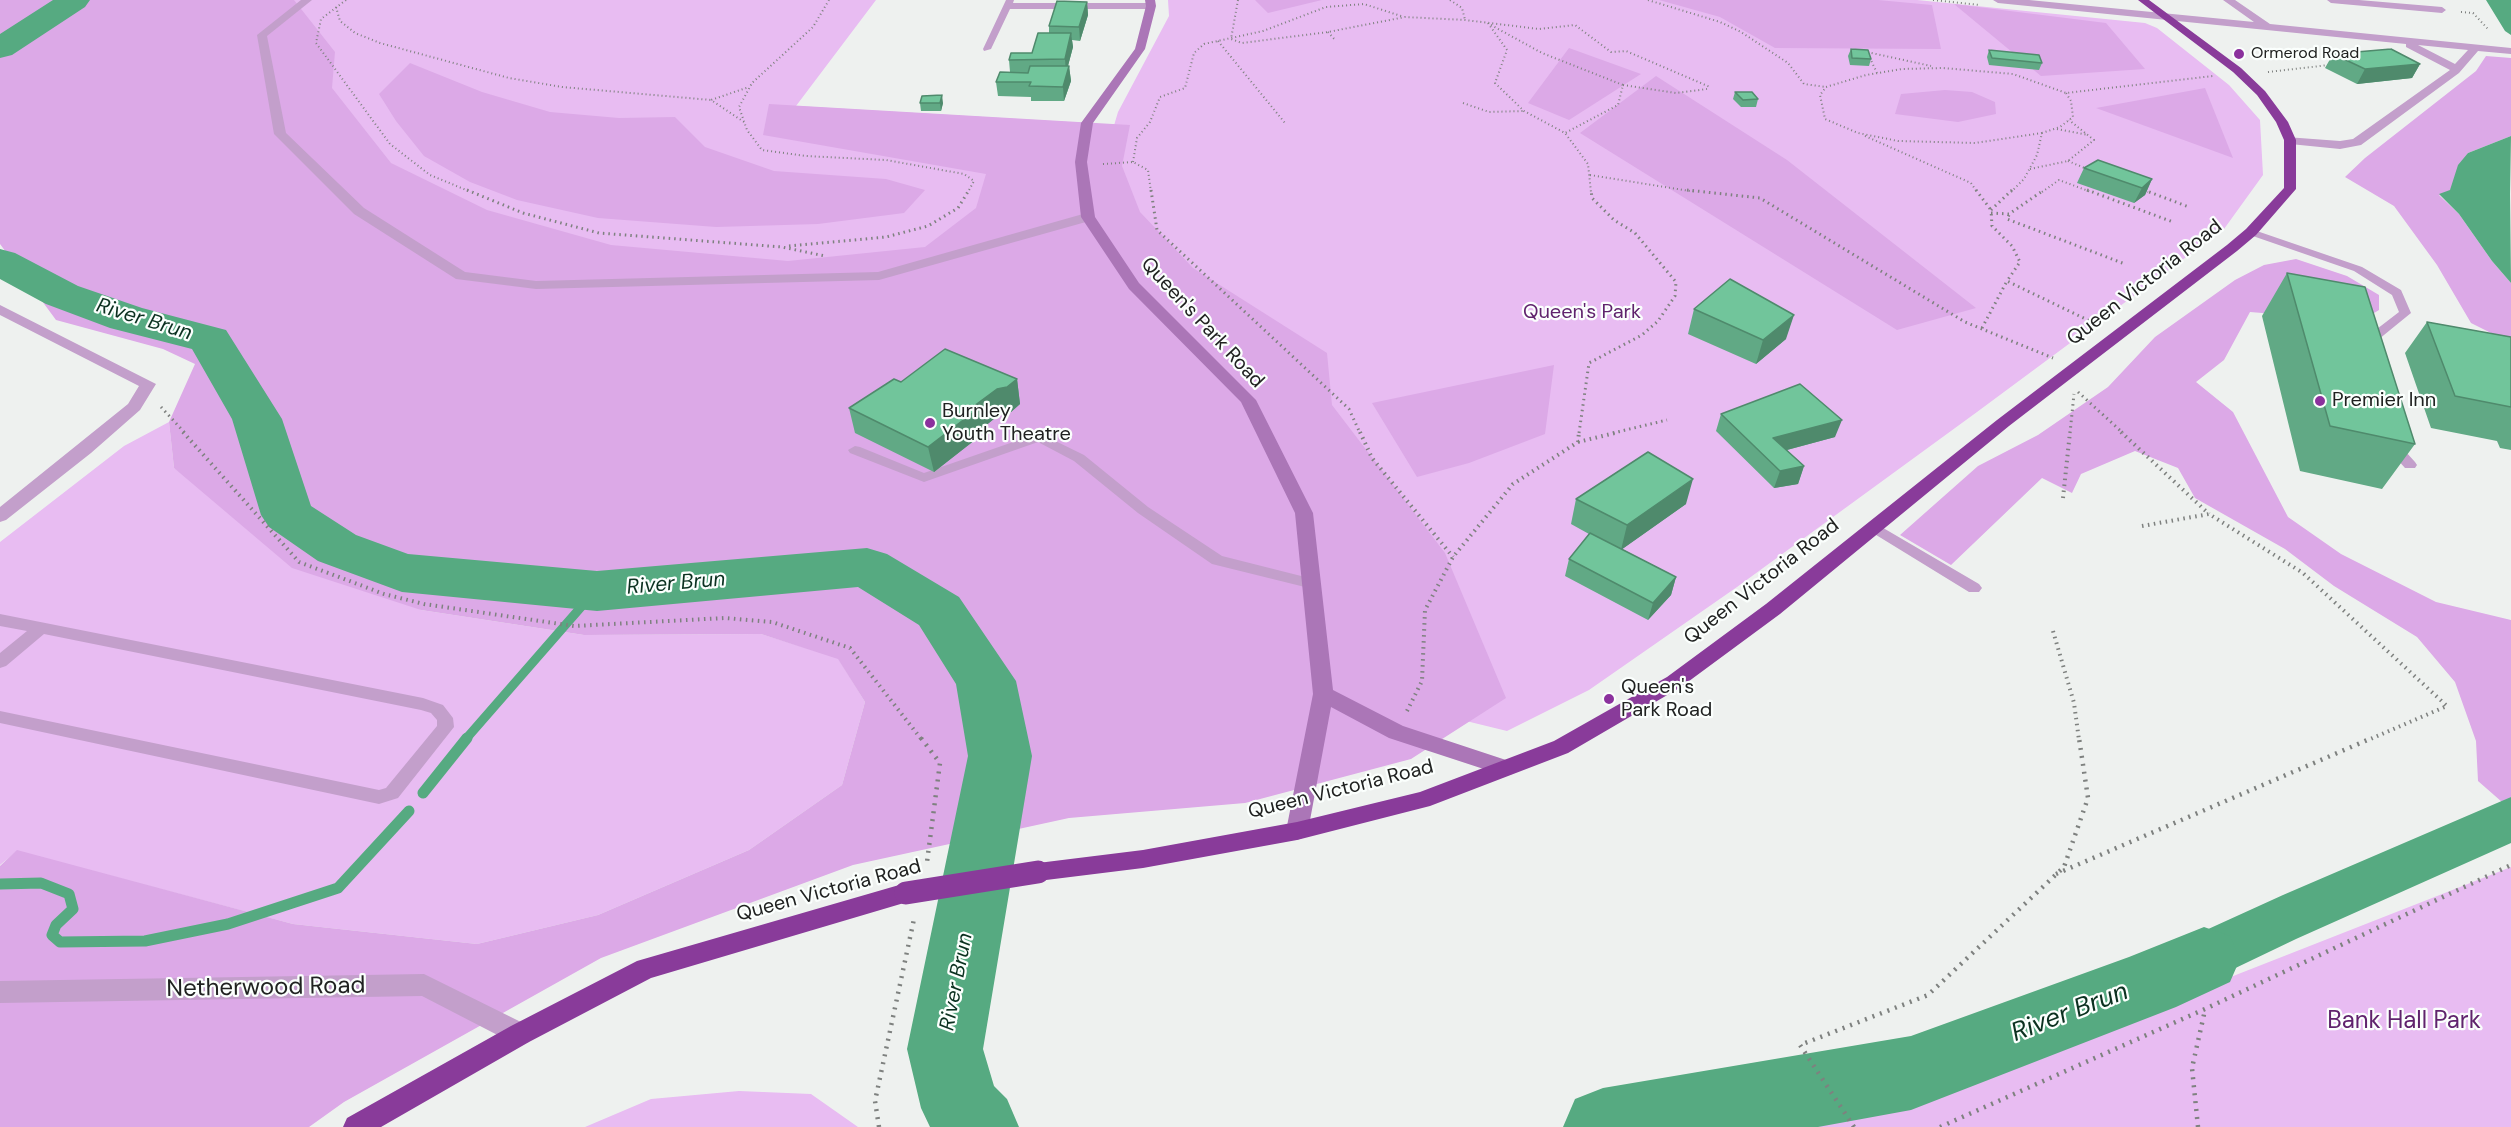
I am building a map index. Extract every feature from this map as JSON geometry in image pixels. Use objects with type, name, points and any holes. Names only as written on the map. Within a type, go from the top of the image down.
[{"type":"highway","name":"Queen Victoria Road","points":[[356,1127],[519,1034],[645,969],[911,900],[1038,872],[1143,859],[1297,831],[1422,800],[1561,747],[1674,682],[1773,609],[2003,423],[2252,232],[2290,189],[2290,140],[2283,122],[2261,93],[2242,74],[2143,0]]},
{"type":"street","points":[[307,0],[262,35],[280,134],[359,211],[461,276],[536,285],[879,276],[1088,217]]},
{"type":"street","points":[[1998,0],[2510,50]]},
{"type":"street","points":[[2228,0],[2269,27]]},
{"type":"street","name":"Queen's Park Road","points":[[1151,3],[1140,49],[1087,123],[1081,165],[1088,217],[1134,286],[1248,400],[1304,513],[1323,694],[1297,831]]},
{"type":"street","points":[[2400,40],[2457,69]]},
{"type":"street","points":[[2290,140],[2340,145],[2357,142],[2457,69],[2476,47]]},
{"type":"street","points":[[0,309],[148,384],[134,407],[0,516]]},
{"type":"street","points":[[1323,694],[1396,732],[1505,768]]},
{"type":"street","name":"Netherwood Road","points":[[0,992],[424,985],[519,1034]]},
{"type":"lane","points":[[2331,0],[2442,10]]},
{"type":"lane","points":[[987,48],[1009,3],[1151,3]]},
{"type":"lane","points":[[2252,232],[2358,269],[2397,293],[2404,313],[2361,347],[2364,357]]},
{"type":"lane","points":[[2386,431],[2389,441],[2410,465]]},
{"type":"lane","points":[[855,450],[924,478],[1039,437],[1079,458],[1143,510],[1217,560],[1313,584]]},
{"type":"lane","points":[[1873,527],[1974,588]]},
{"type":"lane","points":[[0,620],[423,704],[437,709],[445,718],[446,727],[392,793],[379,796],[0,717]]},
{"type":"lane","points":[[0,662],[41,628]]},
{"type":"path","points":[[346,0],[321,19],[316,43],[344,78],[390,144],[430,175],[523,213],[599,233],[692,242],[782,247],[829,256]]},
{"type":"path","points":[[782,247],[886,237],[928,226],[958,208],[974,181],[964,174],[886,160],[806,156],[762,150],[747,130],[739,107],[750,87],[813,27],[829,0]]},
{"type":"path","points":[[1231,39],[1238,0]]},
{"type":"path","points":[[1133,162],[1137,138],[1150,122],[1160,97],[1185,88],[1194,53],[1204,44],[1263,31],[1326,7],[1364,4],[1372,0]]},
{"type":"path","points":[[1449,0],[1462,8],[1465,20]]},
{"type":"path","points":[[1648,0],[1720,22],[1741,32],[1788,63],[1804,84],[1826,87],[1877,73],[1902,69],[1983,70],[2013,74],[2066,93],[2335,64]]},
{"type":"path","points":[[1364,4],[1405,17]]},
{"type":"path","points":[[336,8],[340,21],[363,36],[509,78],[562,87],[711,100],[750,87]]},
{"type":"path","points":[[2442,10],[2473,13],[2493,34]]},
{"type":"path","points":[[1231,39],[1242,43],[1328,32],[1405,17],[1465,20],[1539,29],[1575,25],[1611,52],[1626,51],[1708,88],[1676,93],[1623,86],[1542,53],[1488,23],[1508,50],[1495,83],[1524,111],[1565,133],[1588,164],[1592,198],[1614,220],[1635,233],[1676,282],[1675,296],[1658,321],[1642,335],[1588,363],[1578,442]]},
{"type":"path","points":[[1328,32],[1336,41]]},
{"type":"path","points":[[1218,41],[1286,123]]},
{"type":"path","points":[[1877,73],[1867,52],[1937,68]]},
{"type":"path","points":[[1565,133],[1618,105],[1623,86]]},
{"type":"path","points":[[1826,87],[1820,95],[1825,119],[1971,183],[1991,212],[1992,226],[2012,246],[2020,262],[1982,328]]},
{"type":"path","points":[[1858,133],[1898,141],[1952,143],[2002,141],[2042,133],[2069,120],[2073,117],[2071,101],[2066,93]]},
{"type":"path","points":[[711,100],[744,122]]},
{"type":"path","points":[[1464,104],[1489,111],[1524,111]]},
{"type":"path","points":[[2030,169],[2068,161],[2094,140],[2069,120]]},
{"type":"path","points":[[2054,129],[2088,135]]},
{"type":"path","points":[[1991,212],[2024,179],[2037,155],[2042,133]]},
{"type":"path","points":[[2068,161],[2090,170]]},
{"type":"path","points":[[1081,165],[1133,162],[1148,170],[1157,230],[1349,409],[1372,458],[1453,557]]},
{"type":"path","points":[[1590,175],[1705,193],[1760,198],[1965,322],[2077,368]]},
{"type":"path","points":[[2125,264],[2007,219],[2010,214],[2059,180],[2173,222]]},
{"type":"path","points":[[2134,186],[2189,207]]},
{"type":"path","points":[[1991,212],[2010,214]]},
{"type":"path","points":[[2007,281],[2118,335]]},
{"type":"path","points":[[148,384],[149,394],[299,562],[384,594],[424,604],[574,626],[724,618],[772,622],[850,648],[940,763],[932,837],[925,872]]},
{"type":"path","points":[[2056,874],[2447,706],[2303,573],[2209,514],[2075,390],[2063,498]]},
{"type":"path","points":[[1396,732],[1422,681],[1425,610],[1453,557],[1513,484],[1578,442],[1667,420]]},
{"type":"path","points":[[2142,526],[2209,514]]},
{"type":"path","points":[[1853,1125],[1800,1045],[1928,995],[2064,867],[2088,798],[2074,703],[2053,631]]},
{"type":"path","points":[[1940,1127],[2205,1009],[2511,865]]},
{"type":"path","points":[[879,1127],[875,1101],[911,900]]},
{"type":"path","points":[[2198,1127],[2192,1068],[2205,1009]]},
{"type":"green space","points":[[270,0],[876,0],[796,106],[1087,123],[1134,286],[475,297]]},
{"type":"green space","name":"Queen's Park","points":[[1168,0],[1917,0],[2145,23],[2157,28],[2229,85],[2260,120],[2263,175],[2224,229],[1977,412],[1737,587],[1589,690],[1507,731],[1421,710],[1120,229],[1104,159],[1118,112],[1169,16]]},
{"type":"green space","points":[[169,422],[174,468],[421,610],[584,635],[761,634],[838,658],[865,702],[842,785],[749,850],[598,915],[477,944],[293,924],[17,851],[0,865],[0,542],[124,446]]},
{"type":"green space","name":"Bank Hall Park","points":[[2511,867],[2511,1127],[1810,1127],[1902,1106]]},
{"type":"green space","points":[[739,1091],[811,1094],[858,1127],[585,1127],[651,1099]]},
{"type":"shaded area","points":[[0,0],[294,0],[335,52],[332,88],[391,163],[487,210],[611,245],[788,261],[925,247],[976,208],[986,174],[763,135],[769,104],[1130,125],[1122,166],[1140,212],[1193,268],[1327,353],[1332,405],[1445,553],[1506,698],[1411,759],[1245,803],[1069,818],[853,865],[601,958],[344,1102],[309,1127],[0,1127],[0,866],[17,850],[293,924],[477,944],[598,915],[749,850],[842,785],[865,702],[838,659],[761,634],[584,635],[421,610],[292,568],[174,468],[169,422],[195,364],[163,349],[56,320],[0,244]]},
{"type":"shaded area","points":[[1255,0],[1322,0],[1268,13]]},
{"type":"shaded area","points":[[1659,0],[1878,0],[1932,5],[1941,49],[1775,48],[1720,17]]},
{"type":"shaded area","points":[[2486,0],[2511,0],[2511,35],[2505,31]]},
{"type":"shaded area","points":[[1954,4],[2106,23],[2145,69],[2041,76]]},
{"type":"shaded area","points":[[1569,48],[1641,74],[1569,120],[1528,103]]},
{"type":"shaded area","points":[[2486,56],[2511,58],[2511,136],[2468,153],[2450,191],[2439,195],[2459,214],[2492,261],[2511,283],[2511,343],[2471,323],[2437,265],[2394,206],[2345,177],[2365,158],[2476,71]]},
{"type":"shaded area","points":[[410,63],[482,92],[550,112],[619,118],[675,117],[705,147],[774,171],[886,179],[925,190],[904,213],[818,224],[716,227],[598,218],[517,200],[470,182],[424,156],[396,121],[379,94]]},
{"type":"shaded area","points":[[1656,76],[1787,160],[1976,308],[1897,330],[1580,133]]},
{"type":"shaded area","points":[[2205,88],[2233,158],[2096,108]]},
{"type":"shaded area","points":[[1945,90],[1972,92],[1995,102],[1996,114],[1958,122],[1895,114],[1901,94]]},
{"type":"shaded area","points":[[2511,136],[2511,283],[2492,261],[2459,214],[2439,194],[2450,190],[2458,165],[2468,153]]},
{"type":"shaded area","points":[[2296,259],[2347,276],[2379,295],[2379,310],[2361,321],[2250,312],[2224,360],[2196,382],[2233,412],[2288,517],[2341,554],[2436,602],[2511,620],[2511,797],[2502,802],[2478,781],[2476,741],[2455,682],[2417,637],[2334,586],[2285,549],[2195,498],[2178,468],[2135,451],[2081,474],[2072,493],[2042,478],[1951,565],[1900,535],[1978,466],[2038,435],[2108,387],[2155,337],[2235,280],[2264,265]]},
{"type":"shaded area","points":[[1554,365],[1545,434],[1469,463],[1417,477],[1372,403]]},
{"type":"shaded area","points":[[2511,797],[2511,843],[2296,939],[2152,1008],[2116,971],[2283,895]]},
{"type":"building","points":[[1057,1],[1087,2],[1079,27],[1049,26]]},
{"type":"building","points":[[1038,33],[1071,33],[1065,59],[1009,60],[1011,53],[1032,53]]},
{"type":"building","points":[[1851,49],[1868,50],[1871,59],[1852,58]]},
{"type":"building","points":[[2391,49],[2420,64],[2365,69],[2333,54]]},
{"type":"building","points":[[1989,50],[2039,55],[2042,63],[1992,58]]},
{"type":"building","points":[[1030,66],[1069,66],[1063,87],[1029,86],[1031,82],[996,82],[1000,72],[1028,73]]},
{"type":"building","points":[[1735,92],[1752,92],[1758,99],[1743,100]]},
{"type":"building","points":[[942,95],[940,103],[920,103],[922,96]]},
{"type":"building","points":[[2098,160],[2152,179],[2142,188],[2084,168]]},
{"type":"building","points":[[2287,273],[2365,287],[2415,444],[2330,426]]},
{"type":"building","points":[[1730,279],[1794,315],[1763,340],[1694,309]]},
{"type":"building","points":[[2427,322],[2511,337],[2511,407],[2455,396]]},
{"type":"building","points":[[945,349],[1017,379],[1007,387],[997,389],[974,406],[975,411],[928,447],[849,408],[894,379],[901,382]]},
{"type":"building","points":[[1800,384],[1842,420],[1773,438],[1804,466],[1780,471],[1721,414]]},
{"type":"building","points":[[1648,452],[1693,479],[1627,525],[1576,499]]},
{"type":"building","points":[[1590,533],[1676,577],[1653,603],[1569,559]]},
{"type":"waterway","name":"River Brun","points":[[0,48],[74,0]]},
{"type":"waterway","name":"River Brun","points":[[0,262],[62,295],[126,318],[210,340],[257,419],[288,515],[337,548],[402,573],[597,591],[867,567],[939,611],[986,681],[1000,756],[945,1049],[961,1108],[979,1127]]},
{"type":"waterway","points":[[465,740],[595,591]]},
{"type":"waterway","points":[[423,793],[467,738]]},
{"type":"waterway","points":[[0,884],[41,883],[69,894],[73,909],[56,925],[52,935],[60,942],[145,941],[228,924],[338,888],[409,811]]},
{"type":"waterway","name":"River Brun","points":[[1603,1127],[1911,1073],[2150,983],[2204,959]]},
{"type":"place","name":"Ormerod Road","points":[[2239,54]]},
{"type":"place","name":"Premier Inn","points":[[2320,401]]},
{"type":"place","name":"Burnley Youth Theatre","points":[[930,423]]},
{"type":"place","name":"Queen's Park Road","points":[[1609,699]]}]
